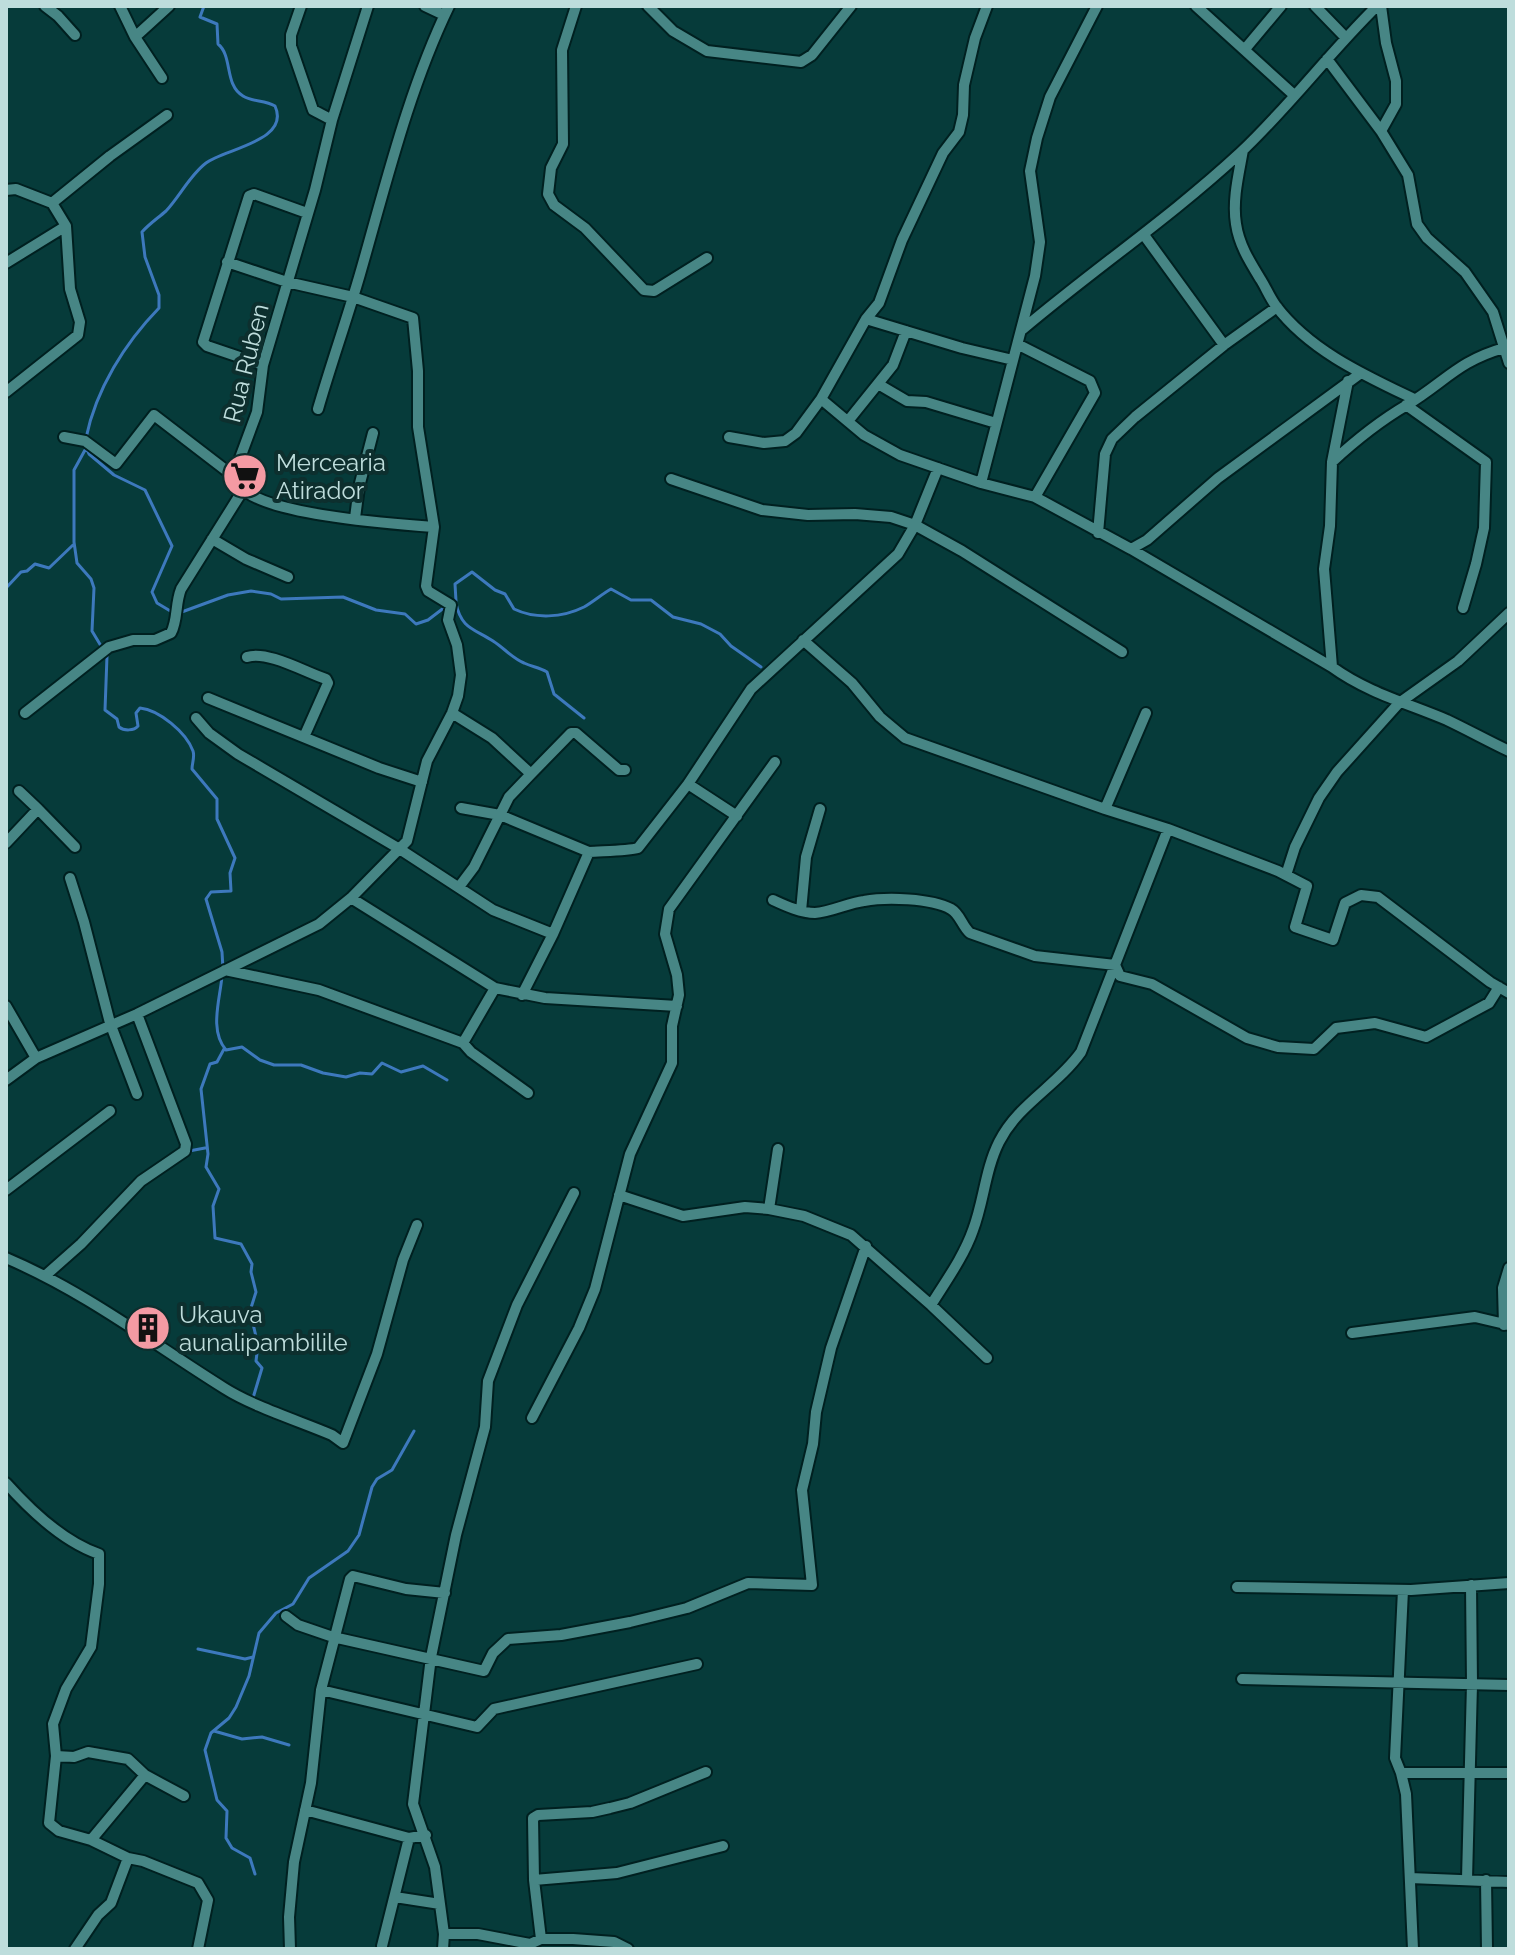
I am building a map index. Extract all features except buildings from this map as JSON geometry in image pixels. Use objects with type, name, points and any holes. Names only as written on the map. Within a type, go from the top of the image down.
[{"type":"street","points":[[45,6],[75,35]]},
{"type":"street","points":[[120,6],[135,37],[162,78]]},
{"type":"street","points":[[135,37],[169,6]]},
{"type":"street","points":[[301,6],[291,35],[294,58],[313,110],[332,120]]},
{"type":"street","name":"Rua Ruben","points":[[64,437],[85,441],[116,464],[154,415],[236,478],[263,387],[263,365],[315,190],[332,120],[368,6]]},
{"type":"street","points":[[318,409],[404,122],[446,10],[425,6]]},
{"type":"street","points":[[576,6],[562,50],[565,130],[559,155],[551,168],[548,194],[554,205],[585,228],[644,290],[654,291],[707,258]]},
{"type":"street","points":[[648,6],[673,31],[707,51],[801,62],[812,55],[851,6]]},
{"type":"street","points":[[729,437],[764,443],[785,441],[796,433],[821,399],[866,319],[879,303],[902,240],[943,153],[959,132],[964,85],[975,38],[987,6]]},
{"type":"street","points":[[981,483],[1035,276],[1040,242],[1030,171],[1037,138],[1050,97],[1097,6]]},
{"type":"street","points":[[1196,6],[1294,95]]},
{"type":"street","points":[[1245,49],[1281,6]]},
{"type":"street","points":[[1315,6],[1346,38]]},
{"type":"street","points":[[1023,329],[1087,274],[1144,235],[1243,150],[1379,6]]},
{"type":"street","points":[[1379,6],[1396,81],[1396,104],[1381,131]]},
{"type":"street","points":[[1327,59],[1381,131],[1408,175],[1417,224],[1427,238],[1465,272],[1493,312],[1509,363]]},
{"type":"street","points":[[52,203],[167,115]]},
{"type":"street","points":[[1243,150],[1235,223],[1245,256],[1277,307],[1306,336],[1410,402],[1486,462],[1484,528],[1463,608]]},
{"type":"street","points":[[6,190],[16,189],[52,203],[66,226],[70,289],[80,329],[78,335],[6,392]]},
{"type":"street","points":[[263,365],[203,342],[249,196],[254,194],[307,213]]},
{"type":"street","points":[[6,263],[66,226]]},
{"type":"street","points":[[1144,235],[1224,345]]},
{"type":"street","points":[[6,1080],[36,1058],[110,1023],[137,1014],[319,924],[351,898],[407,841],[427,761],[452,713],[461,675],[457,645],[448,620],[451,605],[428,591],[426,586],[434,527],[418,427],[418,371],[413,318],[353,297],[287,282],[227,262]]},
{"type":"street","points":[[1098,533],[1105,454],[1112,439],[1224,345],[1277,307]]},
{"type":"street","points":[[866,319],[1013,360]]},
{"type":"street","points":[[848,421],[893,365],[906,331]]},
{"type":"street","points":[[1019,345],[1090,381],[1095,393],[1035,497]]},
{"type":"street","points":[[1332,462],[1362,433],[1464,363],[1504,348]]},
{"type":"street","points":[[1131,549],[1147,540],[1260,445],[1361,373]]},
{"type":"street","points":[[1332,667],[1324,569],[1330,526],[1332,462],[1348,381]]},
{"type":"street","points":[[878,384],[907,401],[926,402],[996,423]]},
{"type":"street","points":[[821,399],[864,435],[900,455],[981,483],[1035,497],[1131,549],[1351,681],[1509,751]]},
{"type":"street","points":[[355,518],[359,487],[373,433]]},
{"type":"street","points":[[461,808],[500,815],[589,852],[638,848],[688,784],[751,689],[898,554],[915,525],[938,468]]},
{"type":"street","points":[[236,478],[251,496],[285,507],[434,527]]},
{"type":"street","points":[[671,479],[762,510],[808,515],[891,517],[915,525],[962,551],[1122,652]]},
{"type":"street","points":[[25,713],[109,647],[133,640],[155,640],[171,633],[176,624],[176,607],[181,589],[243,490]]},
{"type":"street","points":[[212,539],[246,559],[288,577]]},
{"type":"street","points":[[1286,875],[1295,847],[1319,798],[1337,772],[1399,703],[1458,661],[1509,613]]},
{"type":"street","points":[[803,640],[852,683],[880,717],[905,738],[1168,829],[1286,875],[1307,886],[1295,927],[1333,940],[1345,903],[1361,895],[1378,897],[1504,990],[1489,1003],[1426,1037],[1375,1023],[1336,1028],[1314,1049],[1278,1047],[1247,1038],[1152,984],[1120,976],[1115,965]]},
{"type":"street","points":[[247,657],[255,654],[267,657],[326,679],[328,683],[304,737]]},
{"type":"street","points":[[208,698],[379,768],[422,782]]},
{"type":"street","points":[[452,713],[492,738],[531,774]]},
{"type":"street","points":[[1105,809],[1146,713]]},
{"type":"street","points":[[196,718],[209,733],[244,758],[398,848],[493,910],[553,934]]},
{"type":"street","points":[[459,887],[474,867],[509,797],[571,733],[576,733],[619,770],[625,770]]},
{"type":"street","points":[[532,1418],[579,1328],[595,1289],[630,1154],[672,1063],[677,975],[665,934],[666,920],[673,902],[775,762]]},
{"type":"street","points":[[688,784],[737,816]]},
{"type":"street","points":[[19,791],[75,847]]},
{"type":"street","points":[[6,843],[38,809]]},
{"type":"street","points":[[801,911],[806,857],[820,809]]},
{"type":"street","points":[[931,1305],[973,1231],[990,1164],[1013,1119],[1069,1070],[1081,1052],[1168,829]]},
{"type":"street","points":[[522,995],[589,852]]},
{"type":"street","points":[[70,878],[110,1023],[137,1094]]},
{"type":"street","points":[[351,898],[495,988],[522,995],[677,1006]]},
{"type":"street","points":[[773,900],[801,911],[816,913],[881,899],[927,902],[953,910],[970,933],[1035,956],[1115,965]]},
{"type":"street","points":[[225,970],[319,990],[463,1043],[528,1093]]},
{"type":"street","points":[[463,1043],[495,988]]},
{"type":"street","points":[[6,1006],[36,1058]]},
{"type":"street","points":[[46,1275],[81,1244],[141,1181],[185,1151],[186,1144],[137,1014]]},
{"type":"street","points":[[6,1190],[110,1111]]},
{"type":"street","points":[[769,1209],[778,1149]]},
{"type":"street","points":[[443,1949],[444,1934],[435,1867],[413,1804],[431,1657],[456,1535],[485,1427],[488,1381],[517,1305],[574,1193]]},
{"type":"street","points":[[619,1195],[683,1216],[745,1207],[769,1209],[804,1216],[851,1235],[987,1358]]},
{"type":"street","points":[[6,1258],[46,1275],[226,1390],[332,1435],[343,1443],[377,1354],[403,1260],[417,1225]]},
{"type":"street","points":[[286,1616],[298,1625],[333,1637],[484,1671],[493,1653],[508,1639],[561,1635],[630,1622],[687,1608],[748,1583],[812,1585],[802,1490],[831,1348],[866,1246]]},
{"type":"street","points":[[1352,1333],[1475,1317],[1506,1325],[1503,1288],[1509,1268]]},
{"type":"street","points":[[6,1483],[24,1503],[80,1547],[99,1554],[99,1584],[91,1647],[66,1689],[53,1724],[56,1756],[49,1823],[59,1831],[91,1840],[128,1858],[198,1883],[208,1900],[198,1949]]},
{"type":"street","points":[[290,1949],[289,1917],[294,1862],[311,1783],[321,1690],[350,1579],[353,1576],[406,1589],[445,1593]]},
{"type":"street","points":[[1237,1587],[1403,1590],[1509,1583]]},
{"type":"street","points":[[1467,1879],[1471,1585]]},
{"type":"street","points":[[1403,1590],[1395,1758],[1406,1794],[1413,1949]]},
{"type":"street","points":[[321,1690],[477,1727],[494,1709],[697,1664]]},
{"type":"street","points":[[1242,1679],[1509,1685]]},
{"type":"street","points":[[56,1756],[74,1757],[88,1752],[128,1759],[145,1775],[184,1796]]},
{"type":"street","points":[[541,1939],[534,1880],[533,1818],[538,1815],[592,1812],[630,1803],[706,1772]]},
{"type":"street","points":[[1401,1773],[1509,1773]]},
{"type":"street","points":[[91,1840],[145,1775]]},
{"type":"street","points":[[305,1810],[409,1838],[426,1835]]},
{"type":"street","points":[[382,1946],[409,1838]]},
{"type":"street","points":[[534,1880],[617,1873],[723,1846]]},
{"type":"street","points":[[75,1949],[98,1915],[111,1903],[128,1858]]},
{"type":"street","points":[[1410,1878],[1509,1882]]},
{"type":"street","points":[[1486,1880],[1487,1949]]},
{"type":"street","points":[[395,1897],[440,1904]]},
{"type":"street","points":[[444,1934],[478,1934],[530,1944],[541,1939],[614,1942],[628,1949]]},
{"type":"waterway","points":[[86,438],[97,402],[114,368],[159,308],[159,295],[145,257],[142,232],[166,211],[206,163],[265,136],[274,128],[277,118],[275,106],[247,98],[233,85],[226,56],[218,44],[217,24],[200,17],[204,6]]},
{"type":"waterway","points":[[85,445],[89,454],[114,475],[145,490],[172,546],[152,592],[157,603],[172,612]]},
{"type":"waterway","points":[[85,450],[74,470],[74,542],[77,563],[91,579],[94,588],[92,631],[107,656],[105,710],[117,719],[119,727],[126,730],[138,726],[136,713],[140,708],[171,723],[193,751],[192,769],[217,799],[217,819],[235,858],[230,873],[231,891],[211,892],[206,899],[222,952],[223,969]]},
{"type":"waterway","points":[[6,588],[21,572],[35,564],[49,568],[73,545]]},
{"type":"waterway","points":[[456,601],[455,584],[472,572],[505,594],[514,609],[540,616],[576,611],[611,589],[631,600],[651,600],[673,617],[701,624],[720,634],[731,646],[761,667]]},
{"type":"waterway","points":[[179,613],[228,595],[251,591],[281,599],[343,597],[376,610],[405,614],[416,624],[428,620],[445,607]]},
{"type":"waterway","points":[[452,604],[456,603],[461,618],[470,627],[520,661],[547,672],[554,694],[584,718]]},
{"type":"waterway","points":[[222,976],[217,1024],[226,1050],[242,1047],[260,1060],[274,1065],[301,1065],[346,1077],[372,1074],[382,1063],[401,1072],[423,1066],[447,1080]]},
{"type":"waterway","points":[[224,1049],[217,1062],[210,1064],[201,1089],[208,1154],[206,1167],[219,1189],[213,1206],[215,1238],[241,1244],[252,1264],[256,1292],[250,1311],[258,1345],[256,1361],[262,1368],[253,1398]]},
{"type":"waterway","points":[[189,1151],[205,1148]]},
{"type":"waterway","points":[[255,1874],[250,1858],[232,1848],[226,1838],[227,1811],[217,1800],[205,1750],[211,1733],[229,1718],[236,1707],[249,1676],[259,1633],[276,1613],[293,1604],[309,1578],[348,1551],[359,1535],[372,1487],[377,1479],[392,1470],[414,1431]]},
{"type":"waterway","points":[[198,1649],[245,1659],[253,1657]]},
{"type":"waterway","points":[[214,1731],[242,1739],[262,1737],[289,1745]]},
{"type":"place","name":"Mercearia Atirador","points":[[245,476]]},
{"type":"place","name":"Ukauva aunalipambilile","points":[[148,1328]]}]
